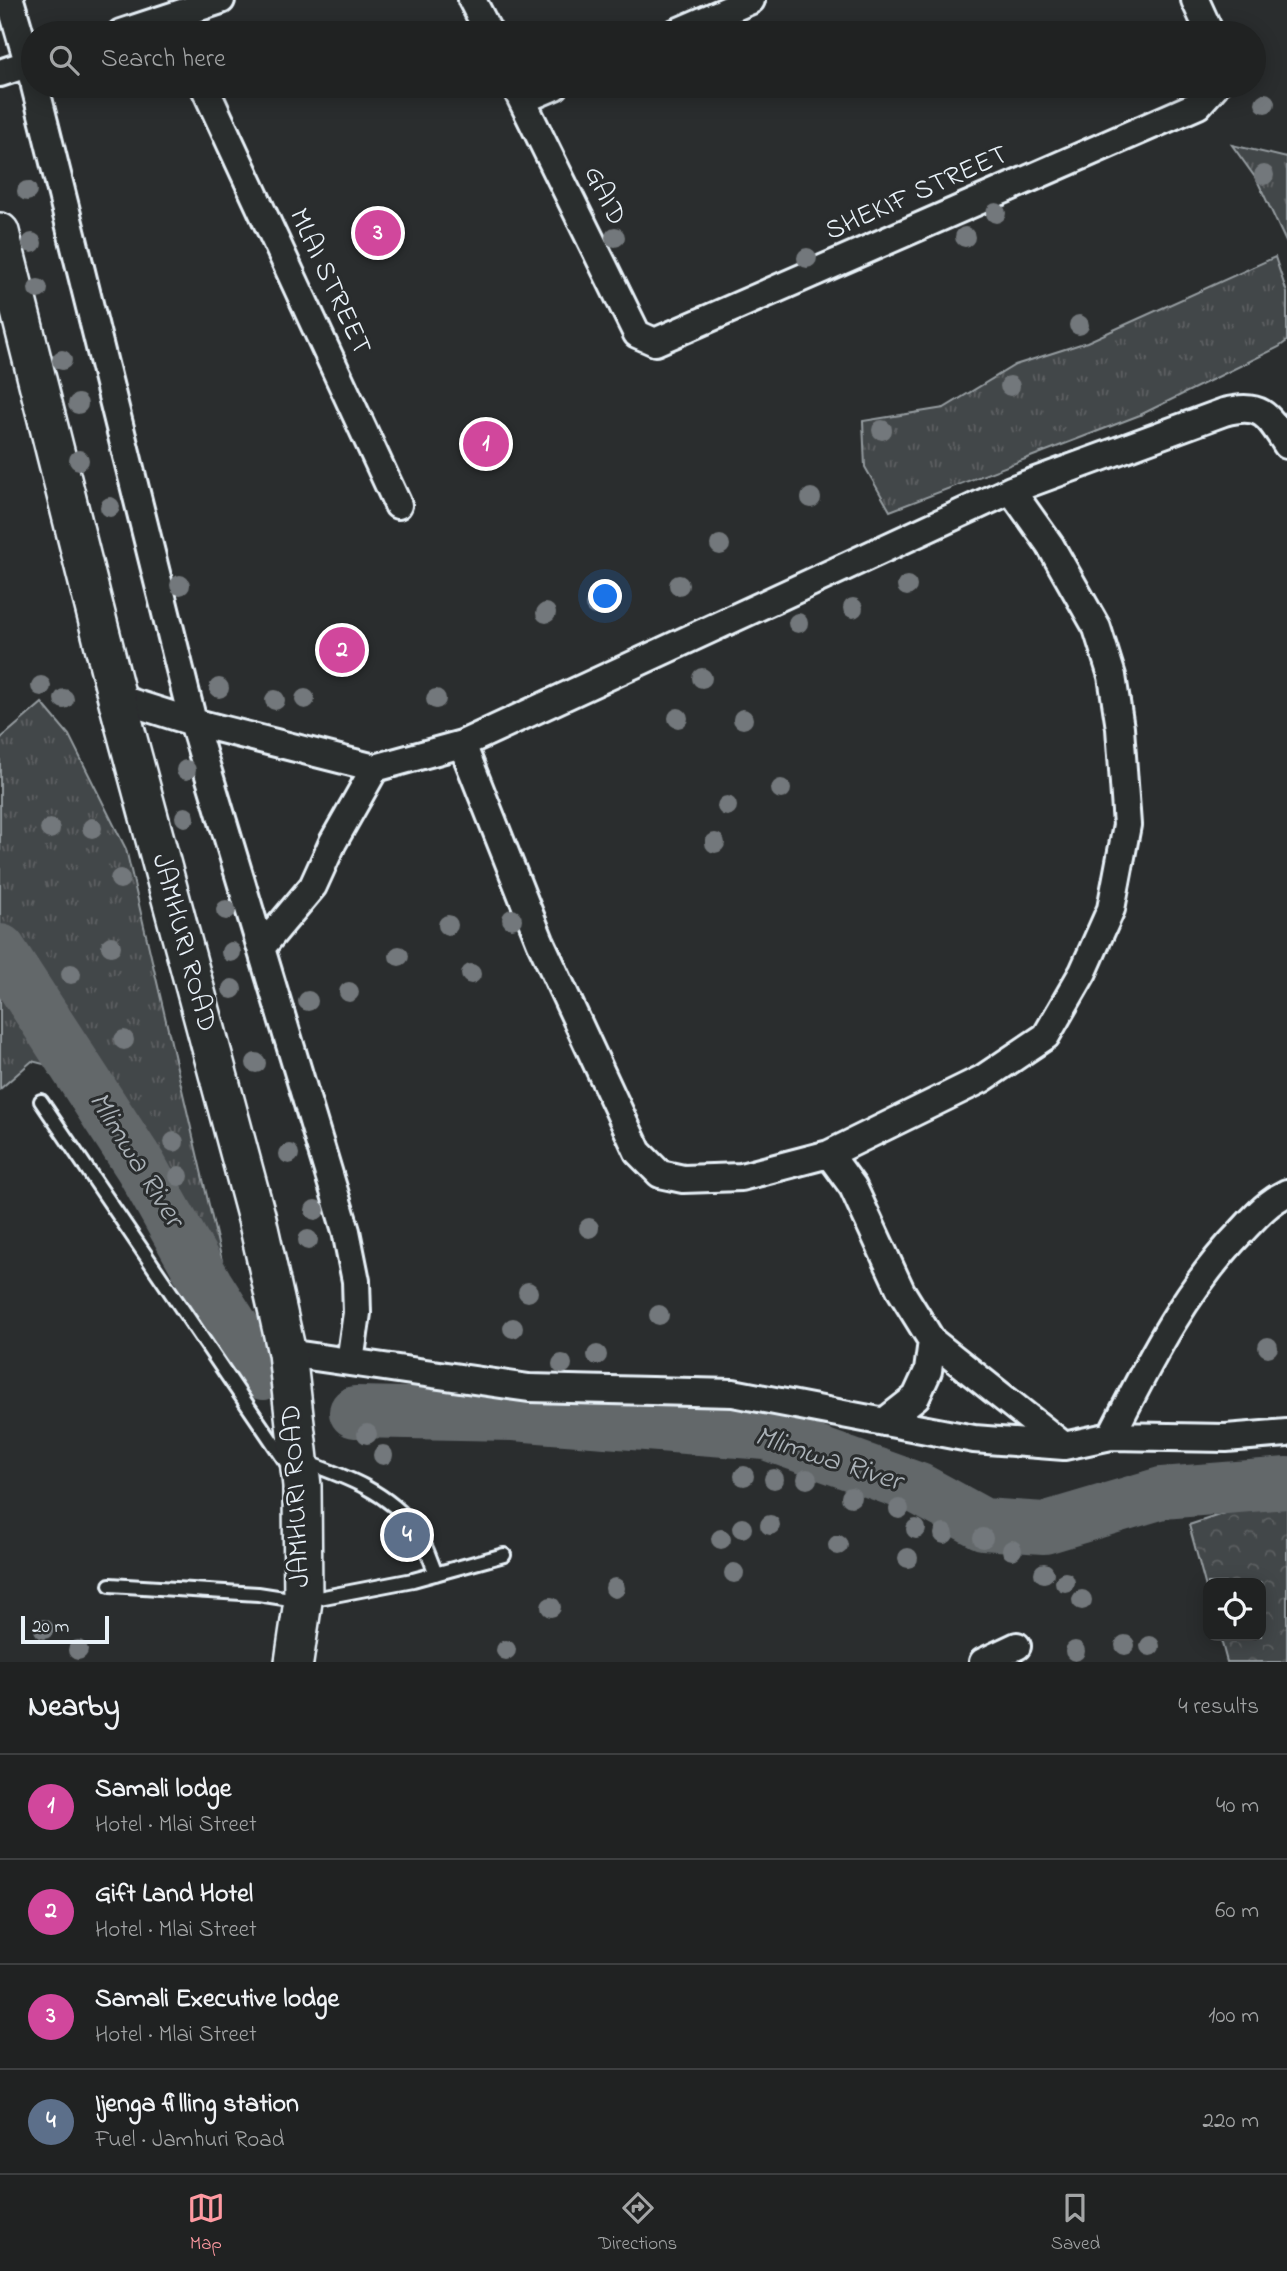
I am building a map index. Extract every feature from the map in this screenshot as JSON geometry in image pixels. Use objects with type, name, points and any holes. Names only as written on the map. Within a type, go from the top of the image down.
[{"type":"main road","name":"JAMHURI ROAD","points":[[0,232],[117,698],[257,1219],[287,1353],[300,1473],[303,1601],[295,1662]]},
{"type":"street","points":[[10,0],[21,35]]},
{"type":"street","points":[[182,21],[221,0]]},
{"type":"street","points":[[472,0],[483,21]]},
{"type":"street","points":[[703,21],[751,0]]},
{"type":"street","points":[[1195,0],[1205,21]]},
{"type":"street","points":[[0,73],[21,73]]},
{"type":"street","points":[[39,98],[193,722],[346,1231],[355,1281],[356,1314],[350,1362]]},
{"type":"street","name":"MLAI STREET","points":[[210,98],[398,506]]},
{"type":"street","name":"GAID","points":[[520,98],[637,334]]},
{"type":"street","name":"SHEKIF STREET","points":[[637,334],[655,342],[1198,105],[1204,98]]},
{"type":"street","points":[[117,698],[193,722],[375,768],[462,744],[1011,490],[1242,407],[1258,409],[1276,427],[1287,445]]},
{"type":"street","points":[[462,744],[540,942],[638,1152],[660,1174],[683,1179],[741,1177],[829,1154],[982,1079],[1046,1035],[1083,972],[1111,909],[1126,825],[1120,728],[1112,676],[1097,628],[1050,545],[1011,490]]},
{"type":"street","points":[[261,948],[313,886],[333,842],[375,768]]},
{"type":"street","points":[[829,1154],[853,1187],[901,1291],[932,1341],[1064,1446]]},
{"type":"street","points":[[1111,1436],[1156,1350],[1216,1257],[1270,1201],[1287,1193]]},
{"type":"street","points":[[884,1422],[916,1397],[928,1371],[932,1341]]},
{"type":"street","points":[[287,1353],[529,1388],[733,1394],[974,1438],[1064,1446],[1111,1436],[1226,1438],[1287,1433]]},
{"type":"street","points":[[984,1662],[1017,1646]]},
{"type":"lane","points":[[41,1101],[300,1473],[355,1480],[374,1490],[416,1530],[436,1574]]},
{"type":"lane","points":[[110,1585],[258,1594],[303,1601],[436,1574],[504,1555]]},
{"type":"green space","points":[[1232,145],[1287,158],[1287,244],[1257,180]]},
{"type":"green space","points":[[1275,257],[1287,293],[1287,341],[1279,347],[1140,415],[890,511],[865,467],[863,421],[944,408],[1015,365],[1087,342]]},
{"type":"green space","points":[[42,703],[69,735],[126,849],[222,1261],[233,1347],[202,1302],[132,1172],[63,1069],[32,1061],[0,1089],[0,739]]},
{"type":"green space","points":[[1287,1493],[1287,1662],[1227,1662],[1221,1641],[1266,1641],[1266,1578],[1203,1578],[1189,1525]]},
{"type":"waterway","name":"Mlimwa River","points":[[0,950],[141,1167],[207,1285],[263,1374]]},
{"type":"waterway","name":"Mlimwa River","points":[[355,1412],[513,1415],[766,1434],[919,1489],[983,1524],[1044,1528],[1162,1493],[1287,1483]]},
{"type":"place","name":"Samali Executive lodge","points":[[378,233]]},
{"type":"place","name":"Samali lodge","points":[[486,444]]},
{"type":"place","name":"Gift Land Hotel","points":[[342,650]]},
{"type":"place","name":"Ijenga filling station","points":[[407,1535]]}]
